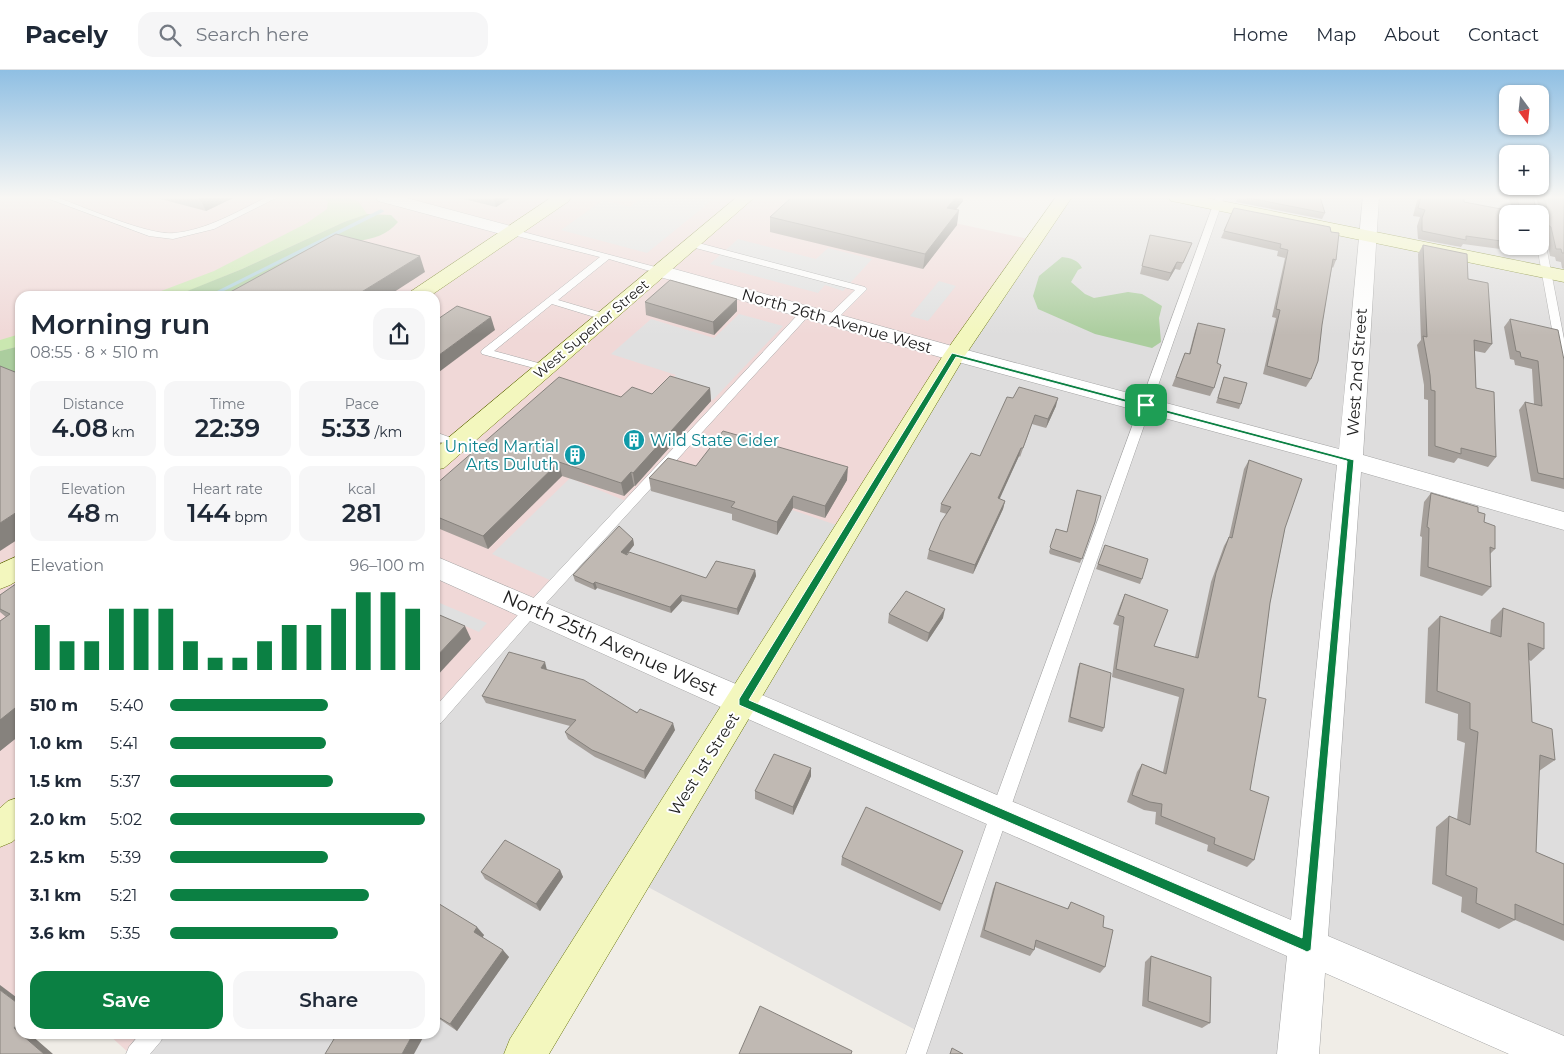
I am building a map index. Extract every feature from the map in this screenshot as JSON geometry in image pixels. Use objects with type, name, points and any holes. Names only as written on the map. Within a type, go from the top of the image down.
[{"type":"street","points":[[424,291],[496,243]]},
{"type":"street","name":"West 1st Street","points":[[525,1054],[955,354],[1032,243]]},
{"type":"street","name":"West 2nd Street","points":[[1298,1054],[1367,243]]},
{"type":"street","points":[[1406,243],[1556,274]]},
{"type":"street","name":"West Superior Street","points":[[440,458],[691,244]]},
{"type":"street","name":"North 26th Avenue West","points":[[660,270],[955,354],[1350,460],[1564,521]]},
{"type":"street","points":[[0,578],[15,568]]},
{"type":"street","name":"North 25th Avenue West","points":[[440,568],[742,702],[1557,1054]]},
{"type":"street","points":[[0,830],[15,817]]},
{"type":"lane","points":[[555,243],[660,270]]},
{"type":"lane","points":[[916,1054],[1000,812],[1203,243]]},
{"type":"lane","points":[[691,244],[862,288],[831,319]]},
{"type":"lane","points":[[1548,255],[1556,274],[1564,368]]},
{"type":"lane","points":[[545,368],[486,352],[607,256]]},
{"type":"lane","points":[[552,301],[605,317]]},
{"type":"lane","points":[[440,712],[532,609],[807,311]]},
{"type":"lane","points":[[440,438],[456,444]]},
{"type":"lane","points":[[136,1054],[150,1039]]},
{"type":"shaded area","points":[[0,243],[1031,243],[848,529],[664,466],[440,712],[440,291],[15,291],[15,1039],[31,1039],[16,1054],[0,1054]]},
{"type":"shaded area","points":[[609,243],[659,243],[647,253]]},
{"type":"shaded area","points":[[734,243],[753,243],[816,259],[828,248],[872,259],[843,291],[825,285],[818,293],[710,264]]},
{"type":"shaded area","points":[[1032,243],[1499,243],[1499,255],[1549,255],[1549,243],[1564,243],[1564,1054],[1308,946],[1298,1054],[916,1054],[923,1034],[633,879],[525,1054],[136,1054],[150,1039],[440,1039],[440,712],[664,466],[955,354]]},
{"type":"shaded area","points":[[939,281],[956,286],[928,321],[910,316]]},
{"type":"shaded area","points":[[739,314],[783,326],[713,400],[666,385],[676,375],[611,354],[651,319],[714,338]]},
{"type":"shaded area","points":[[570,478],[628,502],[552,581],[492,554]]},
{"type":"shaded area","points":[[440,603],[487,623],[479,632],[440,615]]},
{"type":"shaded area","points":[[114,1039],[150,1039],[136,1054],[130,1054]]},
{"type":"green space","points":[[268,243],[299,243],[188,291],[161,291],[214,271]]},
{"type":"green space","points":[[299,243],[353,243],[262,291],[187,291]]},
{"type":"green space","points":[[1062,257],[1074,260],[1082,268],[1078,270],[1071,282],[1085,294],[1094,298],[1128,292],[1142,294],[1162,306],[1159,318],[1161,342],[1152,348],[1095,334],[1038,309],[1033,296],[1039,276]]},
{"type":"green space","points":[[15,336],[15,347],[0,351],[0,340]]},
{"type":"green space","points":[[15,347],[15,379],[0,373],[0,351]]},
{"type":"building","points":[[320,243],[370,243],[420,256],[363,291],[232,291]]},
{"type":"building","points":[[879,243],[934,243],[925,254]]},
{"type":"building","points":[[1148,243],[1192,243],[1183,263],[1177,262],[1171,273],[1142,266]]},
{"type":"building","points":[[1276,243],[1338,243],[1336,260],[1333,259],[1318,361],[1311,379],[1267,366],[1280,310],[1276,309],[1288,250],[1280,248],[1281,244]]},
{"type":"building","points":[[1555,243],[1564,243],[1564,253],[1562,253],[1561,249],[1556,249]]},
{"type":"building","points":[[1423,245],[1467,254],[1468,279],[1488,283],[1492,344],[1474,340],[1476,388],[1494,392],[1496,457],[1461,448],[1461,454],[1435,446],[1435,391],[1431,390],[1423,336],[1427,337]]},
{"type":"building","points":[[670,280],[737,299],[713,322],[645,302]]},
{"type":"building","points":[[457,306],[491,317],[440,354],[440,318]]},
{"type":"building","points":[[1510,319],[1558,330],[1564,360],[1564,479],[1538,473],[1525,402],[1542,406],[1538,361],[1521,357],[1520,352],[1516,351]]},
{"type":"building","points":[[1198,323],[1225,329],[1217,363],[1221,365],[1214,388],[1176,377],[1185,353],[1190,354]]},
{"type":"building","points":[[0,366],[15,372],[15,513],[0,523]]},
{"type":"building","points":[[670,376],[710,388],[633,473],[631,472],[621,483],[559,462],[483,536],[440,518],[440,481],[559,377],[621,397],[632,387],[652,394]]},
{"type":"building","points":[[1224,377],[1247,383],[1241,404],[1218,398]]},
{"type":"building","points":[[1019,387],[1058,398],[1048,419],[1035,415],[1023,448],[1021,448],[998,498],[1005,501],[975,565],[929,550],[941,522],[951,507],[941,504],[971,453],[980,456],[1007,397],[1013,398]]},
{"type":"building","points":[[723,431],[848,467],[825,506],[793,496],[777,522],[731,507],[735,502],[649,478],[668,458],[696,466]]},
{"type":"building","points":[[1249,460],[1302,479],[1285,528],[1270,603],[1258,697],[1266,699],[1250,790],[1269,797],[1254,860],[1214,844],[1215,838],[1161,816],[1162,804],[1150,802],[1132,795],[1142,764],[1166,774],[1184,689],[1116,669],[1124,617],[1118,615],[1125,594],[1168,610],[1154,646],[1198,658],[1216,573],[1229,537],[1232,538]]},
{"type":"building","points":[[1077,490],[1101,496],[1095,522],[1082,559],[1050,547],[1056,529],[1067,532]]},
{"type":"building","points":[[1431,493],[1478,507],[1478,512],[1485,514],[1484,522],[1495,526],[1495,549],[1490,547],[1491,587],[1428,567],[1429,528],[1427,527]]},
{"type":"building","points":[[619,526],[633,539],[621,552],[627,555],[629,552],[706,578],[716,561],[755,570],[737,609],[681,595],[670,607],[595,582],[593,584],[573,575]]},
{"type":"building","points":[[1105,545],[1148,559],[1142,579],[1098,564]]},
{"type":"building","points":[[15,584],[15,708],[0,720],[0,621],[10,614],[0,609],[0,595]]},
{"type":"building","points":[[906,591],[945,609],[929,633],[889,614]]},
{"type":"building","points":[[1503,608],[1544,623],[1544,649],[1528,643],[1532,722],[1552,729],[1555,760],[1540,755],[1536,852],[1564,864],[1564,925],[1515,904],[1515,920],[1476,903],[1477,888],[1446,875],[1449,816],[1470,825],[1478,732],[1470,729],[1470,703],[1437,691],[1440,616],[1501,637]]},
{"type":"building","points":[[440,615],[465,626],[440,653]]},
{"type":"building","points":[[509,652],[545,662],[541,668],[584,680],[637,713],[640,709],[673,723],[644,771],[592,750],[565,732],[576,720],[482,696]]},
{"type":"building","points":[[1080,663],[1111,673],[1104,728],[1070,717]]},
{"type":"building","points":[[774,754],[811,768],[793,807],[755,791]]},
{"type":"building","points":[[866,807],[963,851],[942,904],[842,857]]},
{"type":"building","points":[[505,840],[560,870],[536,904],[481,872]]},
{"type":"building","points":[[996,882],[1068,909],[1071,902],[1104,916],[1103,927],[1113,930],[1105,967],[1036,940],[1034,950],[984,930]]},
{"type":"building","points":[[440,904],[477,927],[474,932],[503,950],[450,1024],[440,1018]]},
{"type":"building","points":[[1151,956],[1211,977],[1210,1023],[1148,1001]]},
{"type":"building","points":[[0,990],[15,1001],[15,1039],[27,1039],[44,1054],[0,1054]]},
{"type":"building","points":[[760,1006],[852,1051],[851,1054],[739,1054]]},
{"type":"building","points":[[334,1039],[410,1039],[402,1054],[325,1054]]},
{"type":"building","points":[[952,1048],[963,1054],[950,1054]]},
{"type":"waterway","points":[[220,291],[317,243]]},
{"type":"place","name":"Wild State Cider","points":[[634,440]]},
{"type":"place","name":"United Martial Arts Duluth","points":[[575,455]]},
{"type":"route","points":[[955,354],[1146,405],[1350,460],[1307,946],[742,702],[955,354]]}]
